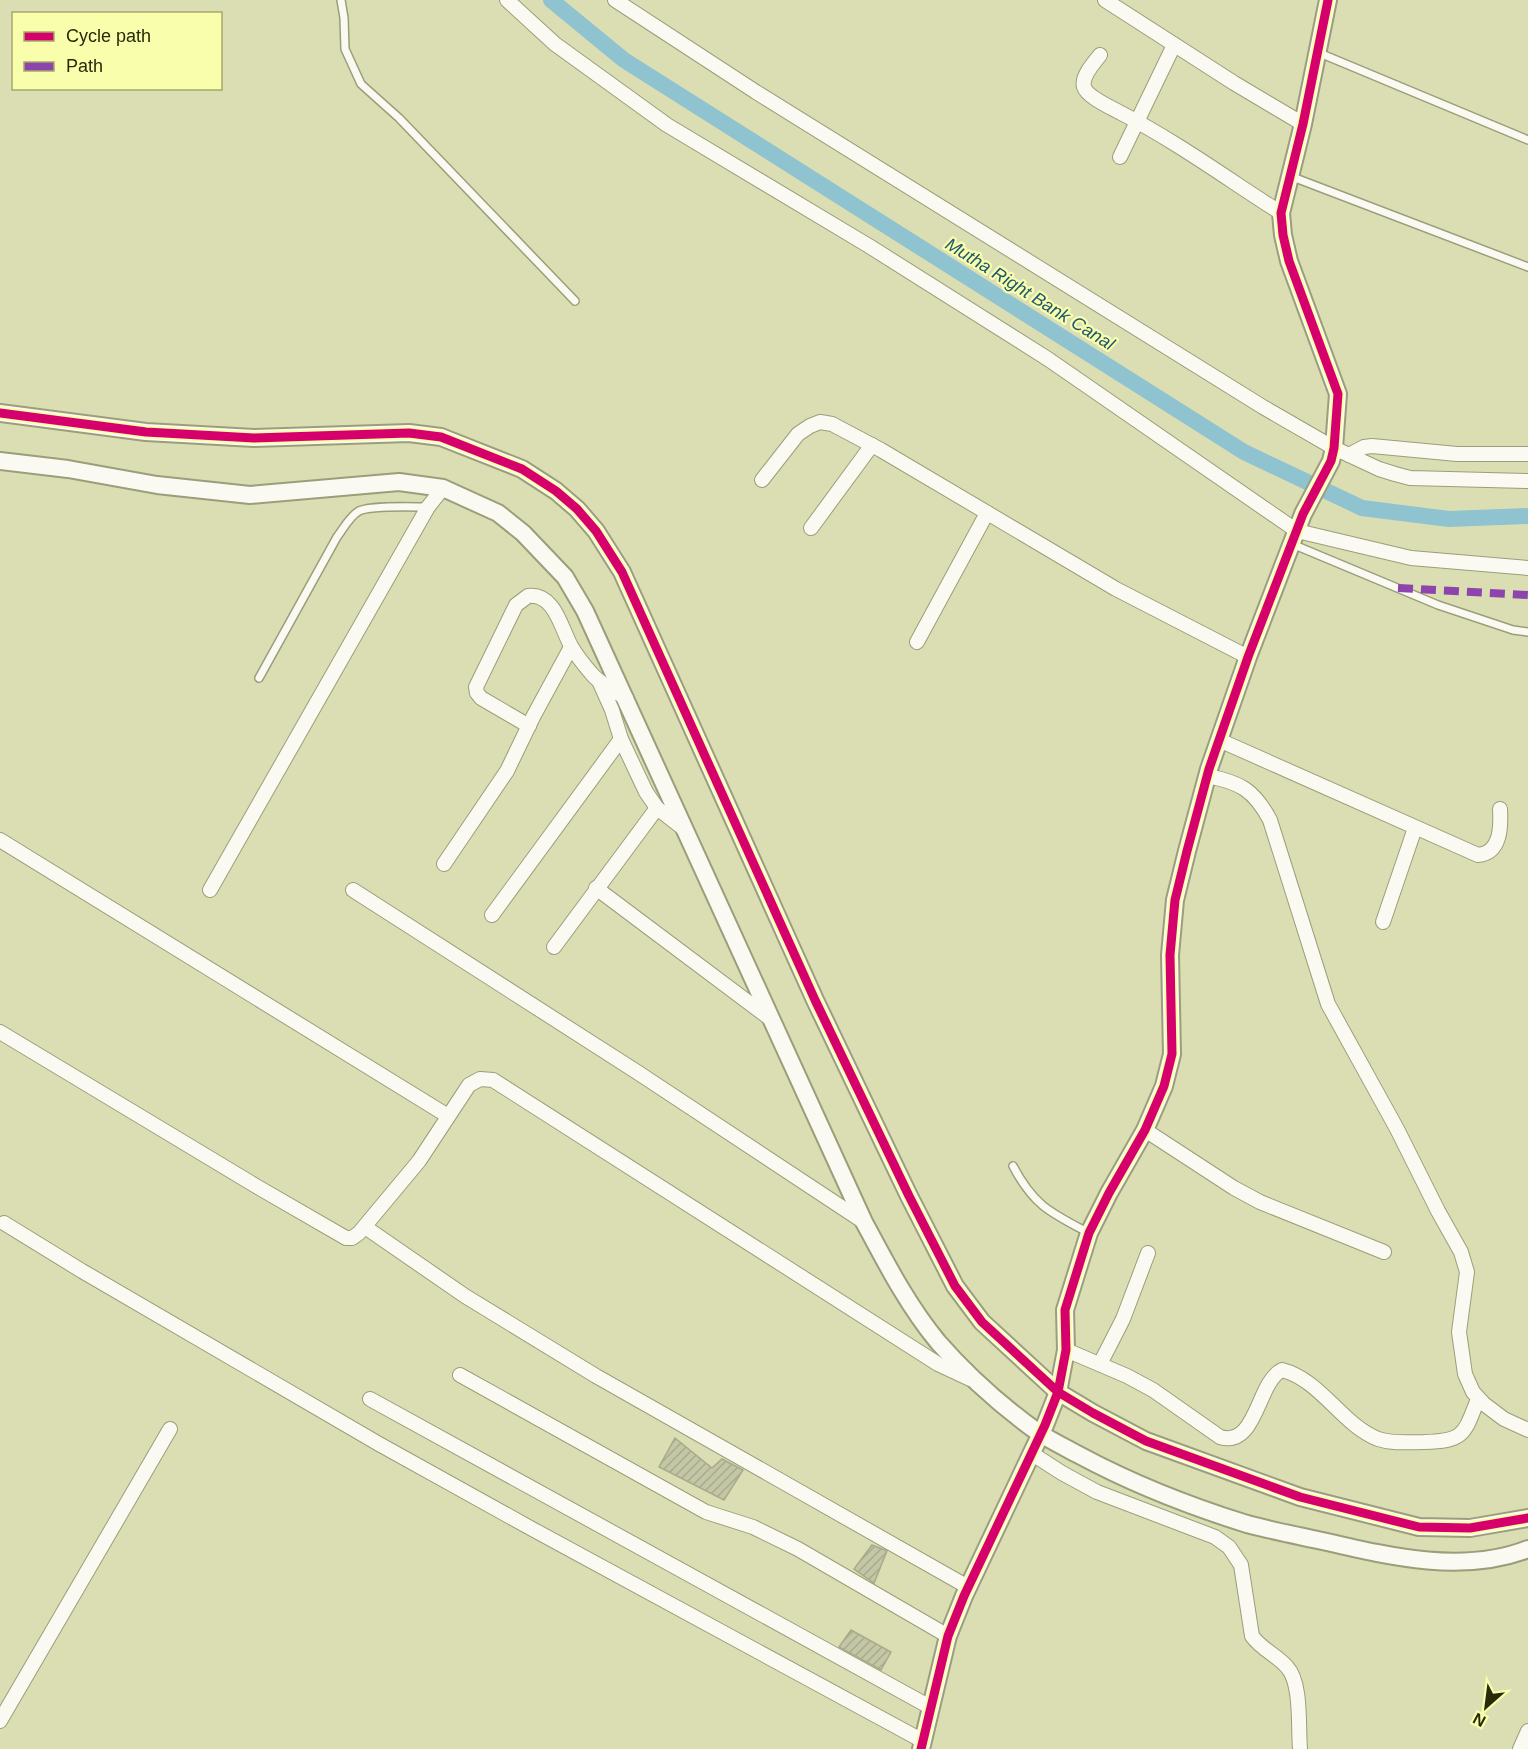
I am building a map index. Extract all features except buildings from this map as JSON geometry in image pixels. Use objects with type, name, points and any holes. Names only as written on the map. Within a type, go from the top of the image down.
[{"type":"street","points":[[507,0],[555,44],[667,125],[868,246],[1048,359],[1294,538],[1411,558],[1528,568]]},
{"type":"street","points":[[615,0],[756,92],[1338,454],[1410,478],[1528,481]]},
{"type":"street","points":[[1105,0],[1234,84],[1303,124]]},
{"type":"street","points":[[4,1223],[82,1271],[400,1455],[922,1745],[948,1636],[968,1587],[1057,1395],[1066,1350],[1065,1310],[1089,1233],[1145,1130],[1164,1086],[1172,1054],[1170,955],[1175,900],[1207,776],[1248,657],[1303,514],[1338,454],[1338,394],[1289,261],[1281,213],[1303,124],[1328,0]]},
{"type":"street","points":[[1120,157],[1174,45]]},
{"type":"street","points":[[1100,55],[1084,79],[1083,85],[1086,91],[1281,213]]},
{"type":"street","points":[[0,413],[146,432],[254,438],[409,433],[441,436],[522,469],[556,491],[577,508],[596,531],[622,572],[815,1000],[909,1196],[955,1286],[982,1322],[1057,1395],[1146,1441],[1300,1497],[1419,1527],[1470,1528],[1528,1518]]},
{"type":"street","points":[[762,480],[798,434],[820,422],[832,424],[872,445],[1116,590],[1248,657]]},
{"type":"street","points":[[811,528],[872,445]]},
{"type":"street","points":[[1338,454],[1372,446],[1457,454],[1528,454]]},
{"type":"street","points":[[0,461],[68,469],[157,485],[250,495],[399,482],[443,488],[498,513],[523,532],[565,577],[585,611],[864,1222],[898,1285],[938,1342],[980,1384],[1042,1429],[1122,1478],[1174,1500],[1260,1527],[1389,1555],[1441,1562],[1509,1556],[1528,1549]]},
{"type":"street","points":[[210,890],[428,507],[443,488]]},
{"type":"street","points":[[917,642],[987,513]]},
{"type":"street","points":[[529,726],[481,698],[477,693],[478,679],[516,605],[522,598],[528,596],[542,599],[555,611],[572,646],[599,681],[612,710],[621,739],[646,792],[657,808],[684,829]]},
{"type":"street","points":[[444,864],[507,771],[572,646]]},
{"type":"street","points":[[599,681],[626,698]]},
{"type":"street","points":[[492,915],[621,739]]},
{"type":"street","points":[[1219,740],[1469,853],[1484,855],[1491,850],[1500,835],[1500,809]]},
{"type":"street","points":[[1207,776],[1229,780],[1240,786],[1260,802],[1270,820],[1328,1004],[1461,1252],[1467,1272],[1459,1332],[1465,1374],[1478,1399],[1504,1419],[1528,1430]]},
{"type":"street","points":[[554,947],[657,808]]},
{"type":"street","points":[[1383,922],[1415,828]]},
{"type":"street","points":[[0,840],[448,1116]]},
{"type":"street","points":[[596,888],[774,1021]]},
{"type":"street","points":[[353,890],[637,1072],[864,1222]]},
{"type":"street","points":[[0,1032],[339,1235],[352,1238],[365,1227],[419,1161],[462,1093],[474,1080],[486,1078],[493,1080],[939,1364],[980,1384]]},
{"type":"street","points":[[1145,1130],[1234,1188],[1260,1202],[1384,1252]]},
{"type":"street","points":[[365,1227],[465,1296],[596,1376],[968,1587]]},
{"type":"street","points":[[1100,1364],[1123,1319],[1148,1253]]},
{"type":"street","points":[[1066,1350],[1153,1390],[1220,1437],[1226,1438],[1235,1438],[1246,1427],[1260,1404],[1272,1376],[1282,1370],[1319,1392],[1370,1435],[1391,1442],[1446,1442],[1455,1438],[1466,1429],[1478,1399]]},
{"type":"street","points":[[460,1375],[706,1512],[753,1527],[798,1549],[948,1636]]},
{"type":"street","points":[[370,1399],[930,1707]]},
{"type":"street","points":[[0,1721],[170,1429]]},
{"type":"street","points":[[1031,1453],[1097,1492],[1215,1537],[1229,1547],[1241,1565],[1252,1636],[1258,1645],[1285,1664],[1293,1676],[1297,1695],[1300,1749]]},
{"type":"street","points":[[1520,1749],[1528,1731]]},
{"type":"lane","points":[[341,0],[345,48],[361,84],[399,118],[574,301]]},
{"type":"lane","points":[[1317,52],[1528,140]]},
{"type":"lane","points":[[1290,176],[1528,267]]},
{"type":"lane","points":[[259,678],[337,537],[352,518],[359,511],[371,508],[428,507]]},
{"type":"lane","points":[[1294,538],[1438,605],[1513,630],[1528,632]]},
{"type":"lane","points":[[1013,1166],[1025,1188],[1037,1202],[1089,1233]]},
{"type":"waterway","name":"Mutha Right Bank Canal","points":[[551,0],[624,60],[1244,452],[1362,508],[1449,519],[1528,516]]},
{"type":"marked path","points":[[1398,588],[1528,595]]},
{"type":"cycle path","points":[[921,1749],[948,1636],[964,1596],[1045,1425],[1058,1392],[1066,1350],[1065,1310],[1089,1233],[1145,1130],[1164,1086],[1172,1054],[1170,955],[1175,900],[1187,851],[1209,769],[1248,657],[1303,514],[1331,461],[1338,394],[1289,261],[1281,213],[1303,124],[1328,0]]},
{"type":"cycle path","points":[[0,413],[146,432],[254,438],[409,433],[441,437],[522,469],[556,491],[577,509],[596,531],[622,572],[815,1000],[909,1196],[955,1286],[982,1322],[1058,1392],[1093,1413],[1146,1441],[1300,1497],[1419,1527],[1470,1528],[1528,1518]]}]
